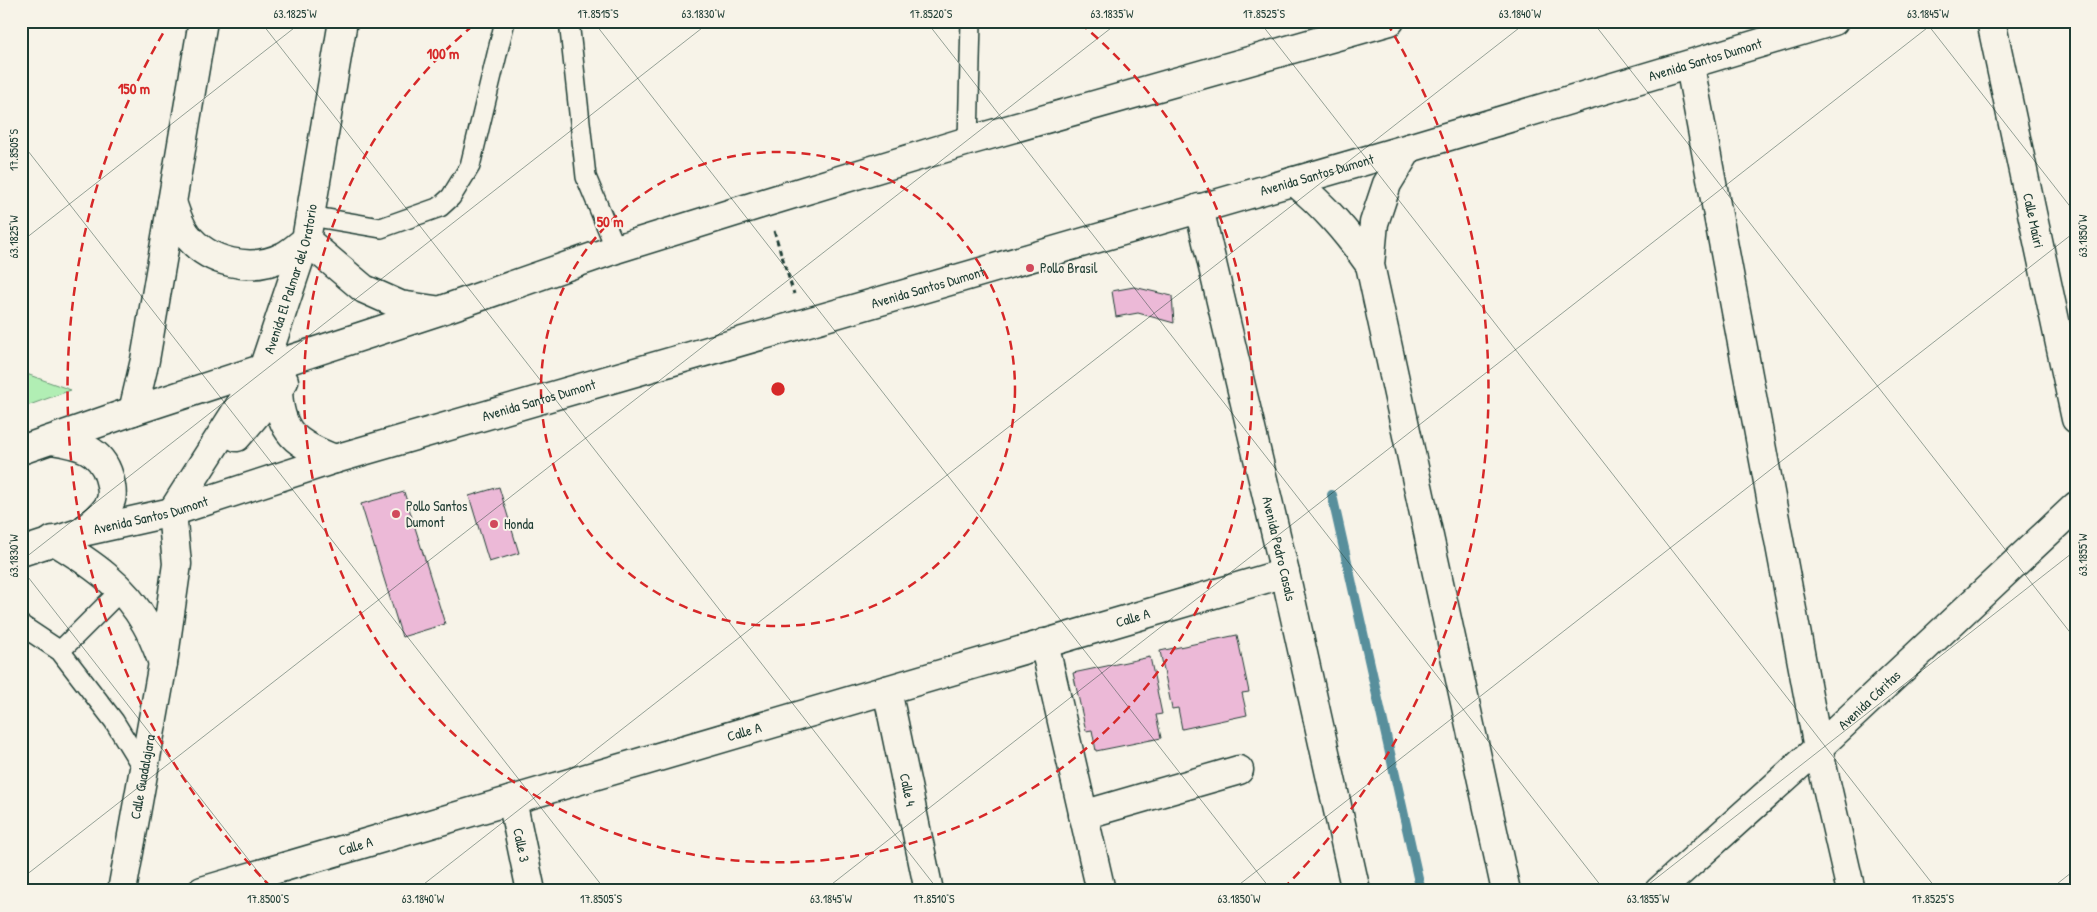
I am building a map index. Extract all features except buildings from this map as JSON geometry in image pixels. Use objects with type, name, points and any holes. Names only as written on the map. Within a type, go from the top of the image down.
[{"type":"street","points":[[133,411],[145,360],[204,21]]},
{"type":"street","name":"Avenida El Palmar del Oratorio","points":[[172,512],[270,379],[308,228],[344,21]]},
{"type":"street","points":[[21,450],[133,411],[270,379],[324,349],[616,249],[968,141],[1390,21]]},
{"type":"street","name":"Avenida Santos Dumont","points":[[21,552],[82,532],[172,512],[335,459],[1690,66],[1834,21]]},
{"type":"street","name":"Calle Maúri","points":[[1991,21],[2076,419]]},
{"type":"street","points":[[1690,66],[1818,748],[1851,891]]},
{"type":"street","points":[[1409,148],[1387,184],[1374,223],[1370,265],[1506,891]]},
{"type":"street","points":[[1294,181],[1329,212],[1348,234],[1370,265]]},
{"type":"street","points":[[172,202],[177,219],[187,235],[199,247],[215,257],[232,263],[267,262],[284,256],[308,228],[364,289],[400,305],[439,311]]},
{"type":"street","name":"Avenida Pedro Casals","points":[[1199,208],[1285,573],[1356,891]]},
{"type":"street","points":[[270,379],[285,425],[298,442],[335,459]]},
{"type":"street","points":[[51,440],[77,444],[93,452],[106,466],[112,484],[110,501],[102,515],[82,532]]},
{"type":"street","name":"Avenida Cáritas","points":[[1659,891],[1818,748],[2076,506]]},
{"type":"street","name":"Calle Guadalajara","points":[[122,891],[163,663],[177,564],[172,512]]},
{"type":"street","points":[[53,540],[90,562],[122,590],[146,624],[163,663]]},
{"type":"street","name":"Calle A","points":[[202,891],[1285,573]]},
{"type":"street","points":[[1044,643],[1101,891]]},
{"type":"street","name":"Calle 4","points":[[887,690],[930,891]]},
{"type":"street","points":[[1083,815],[1239,770]]},
{"type":"street","name":"Calle 3","points":[[512,800],[531,891]]},
{"type":"lane","points":[[308,228],[382,228],[440,206],[451,197],[470,166],[505,21]]},
{"type":"lane","points":[[568,21],[586,178],[616,249]]},
{"type":"lane","points":[[968,141],[971,21]]},
{"type":"lane","points":[[60,651],[122,590]]},
{"type":"lane","points":[[21,625],[60,651],[114,721],[144,770]]},
{"type":"path","points":[[775,236],[792,285]]},
{"type":"green space","points":[[21,372],[71,390],[21,408]]},
{"type":"waterway","points":[[1332,495],[1421,891]]},
{"type":"place","name":"Pollo Brasil","points":[[1030,268]]},
{"type":"place","name":"Pollo Santos Dumont","points":[[396,514]]},
{"type":"place","name":"Honda","points":[[494,524]]}]
